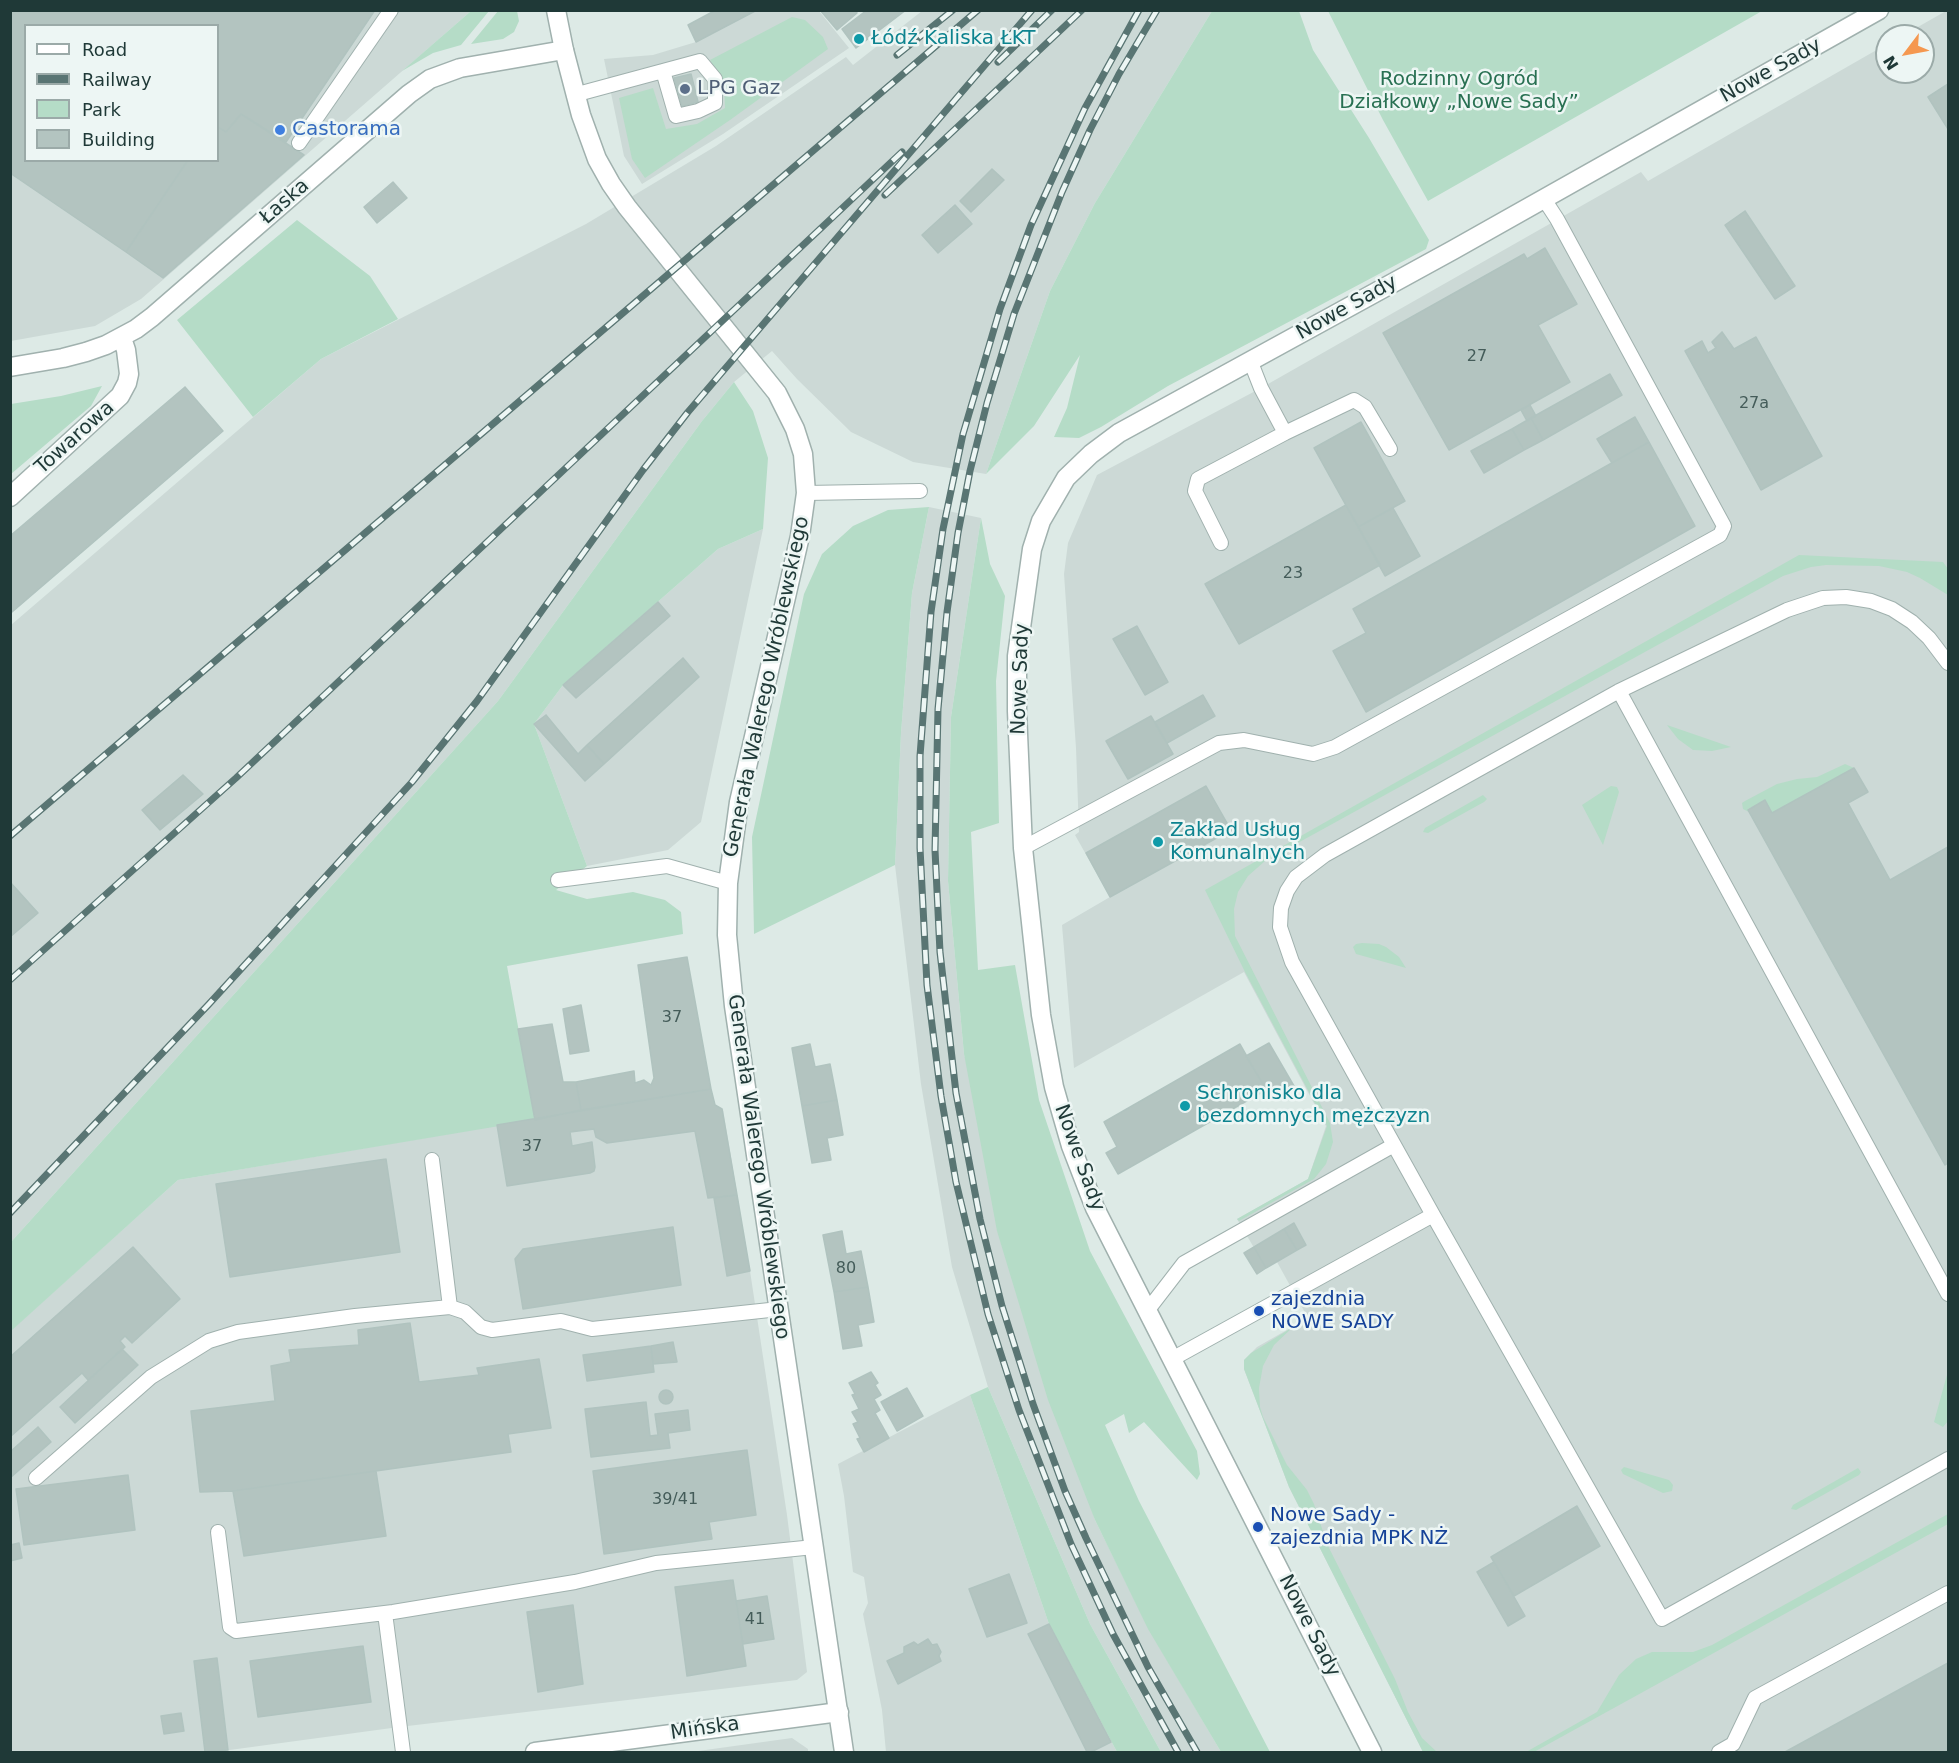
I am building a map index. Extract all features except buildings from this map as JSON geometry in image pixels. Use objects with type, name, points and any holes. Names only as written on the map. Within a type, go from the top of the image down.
[{"type":"street","name":"Generała Walerego Wróblewskiego","points":[[556,10],[574,95],[591,144],[610,184],[777,393],[800,442],[805,467],[806,493],[800,536],[739,802],[728,883],[727,935],[734,1006],[844,1752]]},
{"type":"street","name":"Nowe Sady","points":[[1372,1752],[1095,1208],[1071,1146],[1054,1087],[1041,1015],[1023,848],[1017,711],[1017,656],[1032,549],[1041,521],[1066,478],[1091,454],[1119,433],[1544,199],[1879,10]]},
{"type":"street","name":"Łaska","points":[[10,367],[63,358],[122,338],[152,317],[418,87],[437,76],[460,68],[564,50]]},
{"type":"street","name":"Towarowa","points":[[10,497],[120,396],[128,384],[129,374],[122,338]]},
{"type":"street","name":"Mińska","points":[[536,1752],[839,1712]]},
{"type":"lane","points":[[299,143],[391,10]]},
{"type":"lane","points":[[574,95],[700,61],[714,79],[715,103],[698,111],[676,116],[663,71]]},
{"type":"lane","points":[[1023,848],[1219,744],[1244,740],[1313,754],[1335,747],[1720,535],[1724,526],[1544,199]]},
{"type":"lane","points":[[1250,360],[1261,388],[1285,433]]},
{"type":"lane","points":[[1221,543],[1195,491],[1198,479],[1354,400],[1365,407],[1390,449]]},
{"type":"lane","points":[[806,493],[920,491]]},
{"type":"lane","points":[[1948,663],[1929,638],[1912,622],[1892,609],[1871,600],[1846,597],[1823,598],[1787,610],[1619,691],[1325,855],[1296,878],[1287,891],[1281,908],[1280,927],[1292,962],[1662,1619],[1948,1460]]},
{"type":"lane","points":[[1619,691],[1948,1294]]},
{"type":"lane","points":[[558,880],[668,866],[728,883]]},
{"type":"lane","points":[[1147,1311],[1184,1263],[1394,1145]]},
{"type":"lane","points":[[432,1160],[450,1307]]},
{"type":"lane","points":[[1172,1359],[1433,1215]]},
{"type":"lane","points":[[36,1478],[151,1377],[209,1341],[238,1332],[355,1316],[450,1307],[465,1312],[481,1327],[492,1330],[561,1321],[592,1329],[779,1309]]},
{"type":"lane","points":[[218,1532],[230,1627],[236,1631],[384,1613],[575,1582],[656,1563],[814,1547]]},
{"type":"lane","points":[[1719,1752],[1733,1744],[1755,1698],[1948,1593]]},
{"type":"lane","points":[[384,1613],[403,1752]]},
{"type":"shaded area","points":[[757,10],[819,11],[849,48],[723,134],[642,184],[624,156],[604,59],[653,55],[696,42]]},
{"type":"shaded area","points":[[11,11],[471,11],[141,299],[95,326],[11,341]]},
{"type":"shaded area","points":[[922,11],[1212,11],[1095,203],[1050,291],[986,474],[913,462],[851,432],[772,351],[734,382],[702,421],[498,701],[11,1242],[11,625],[321,359],[586,224],[716,146],[846,57],[853,65]]},
{"type":"shaded area","points":[[1948,11],[1948,1752],[1423,1752],[1289,1487],[1244,1369],[1244,1360],[1257,1347],[1308,1318],[1277,1262],[1266,1268],[1237,1219],[1308,1179],[1326,1126],[1244,972],[1074,1068],[1062,925],[1110,897],[1075,835],[1079,832],[1076,748],[1064,574],[1068,543],[1097,475],[1261,388],[1641,172],[1648,181],[1875,51],[1875,84],[1935,84],[1935,24],[1923,24]]},
{"type":"shaded area","points":[[929,507],[981,518],[951,717],[948,881],[964,1054],[1095,1520],[1149,1629],[1221,1752],[1161,1752],[1090,1624],[988,1387],[952,1267],[921,1084],[895,865],[901,733],[912,593]]},
{"type":"shaded area","points":[[763,529],[701,822],[668,850],[587,866],[534,724],[563,685],[718,549]]},
{"type":"shaded area","points":[[711,1089],[715,1105],[723,1109],[750,1271],[787,1515],[807,1672],[797,1680],[399,1727],[215,1752],[11,1752],[10,1331],[178,1180]]},
{"type":"shaded area","points":[[970,1395],[1049,1624],[1117,1752],[886,1752],[882,1710],[863,1614],[868,1603],[864,1577],[853,1572],[838,1464]]},
{"type":"shaded area","points":[[792,1738],[808,1749],[808,1752],[691,1752]]},
{"type":"green space","name":"Rodzinny Ogród Działkowy „Nowe Sady”","points":[[1328,10],[1762,11],[1428,201],[1383,120]]},
{"type":"green space","points":[[471,11],[489,11],[461,45],[433,53],[402,71]]},
{"type":"green space","points":[[498,11],[517,11],[519,21],[514,32],[503,39],[471,44]]},
{"type":"green space","points":[[1212,11],[1299,11],[1313,50],[1369,138],[1429,240],[1426,249],[1168,386],[1101,427],[1079,438],[1054,437],[1067,408],[1080,355],[1034,426],[986,474],[1050,291],[1095,203]]},
{"type":"green space","points":[[792,17],[805,20],[823,37],[828,49],[645,178],[632,159],[619,98],[653,88],[666,129],[697,124],[725,108],[724,83],[710,60]]},
{"type":"green space","points":[[297,220],[370,276],[398,319],[321,359],[253,417],[177,320]]},
{"type":"green space","points":[[734,382],[753,411],[768,458],[763,529],[718,549],[563,685],[534,724],[587,866],[556,890],[587,899],[633,892],[665,900],[681,912],[683,934],[507,966],[535,1120],[178,1180],[11,1331],[11,1242],[498,701],[702,421]]},
{"type":"green space","points":[[102,386],[91,406],[11,474],[11,404],[61,396]]},
{"type":"green space","points":[[929,507],[912,593],[901,733],[895,865],[754,934],[752,837],[804,594],[822,554],[853,526],[888,510]]},
{"type":"green space","points":[[981,518],[990,564],[1005,596],[996,681],[999,823],[971,832],[978,970],[1015,965],[1039,1100],[1090,1251],[1197,1451],[1200,1474],[1197,1480],[1144,1422],[1129,1433],[1124,1414],[1105,1425],[1139,1501],[1270,1752],[1221,1752],[1148,1629],[1095,1520],[1048,1400],[997,1231],[964,1054],[948,881],[951,717]]},
{"type":"green space","points":[[1799,555],[1943,562],[1948,569],[1948,595],[1907,572],[1879,566],[1826,565],[1783,576],[1265,861],[1248,876],[1238,892],[1234,909],[1235,936],[1330,1123],[1333,1142],[1326,1164],[1314,1179],[1239,1221],[1237,1219],[1308,1179],[1327,1126],[1245,972],[1205,890]]},
{"type":"green space","points":[[1667,725],[1731,747],[1712,751],[1693,750],[1678,739]]},
{"type":"green space","points":[[1845,764],[1854,768],[1772,813],[1765,801],[1748,809],[1749,812],[1743,809],[1742,803],[1777,784],[1817,777]]},
{"type":"green space","points":[[1611,786],[1617,787],[1619,792],[1603,845],[1582,805]]},
{"type":"green space","points":[[1483,795],[1487,799],[1484,802],[1428,833],[1423,832],[1425,828]]},
{"type":"green space","points":[[1362,943],[1379,944],[1386,947],[1399,957],[1406,968],[1356,954],[1353,947]]},
{"type":"green space","points":[[1293,1327],[1274,1345],[1263,1366],[1259,1388],[1263,1417],[1287,1465],[1307,1490],[1314,1504],[1327,1544],[1395,1679],[1408,1712],[1422,1738],[1437,1752],[1423,1752],[1289,1487],[1244,1369],[1244,1360],[1251,1353]]},
{"type":"green space","points":[[1948,1371],[1948,1421],[1943,1427],[1934,1422]]},
{"type":"green space","points":[[988,1387],[1090,1624],[1161,1752],[1117,1752],[1049,1624],[970,1395]]},
{"type":"green space","points":[[1624,1467],[1669,1480],[1673,1485],[1672,1491],[1663,1493],[1623,1474],[1621,1470]]},
{"type":"green space","points":[[1858,1468],[1861,1472],[1859,1475],[1796,1510],[1791,1509],[1793,1505]]},
{"type":"green space","points":[[1948,1514],[1948,1524],[1534,1752],[1526,1752],[1597,1712],[1619,1675],[1636,1659],[1652,1652],[1693,1652],[1712,1645]]},
{"type":"railway","points":[[897,55],[953,10]]},
{"type":"railway","points":[[10,836],[978,10]]},
{"type":"railway","points":[[10,1213],[209,1004],[412,782],[477,701],[643,470],[688,412],[1032,10]]},
{"type":"railway","points":[[998,62],[1052,10]]},
{"type":"railway","points":[[885,195],[1082,10]]},
{"type":"railway","points":[[1139,10],[1085,108],[1031,225],[1000,309],[963,434],[943,529],[931,612],[920,756],[920,848],[927,985],[941,1096],[956,1182],[988,1314],[1019,1410],[1071,1544],[1113,1634],[1178,1752]]},
{"type":"railway","points":[[1157,10],[1119,74],[1062,192],[1014,314],[987,403],[958,533],[947,612],[938,709],[935,850],[940,952],[956,1093],[980,1219],[1002,1306],[1033,1404],[1065,1491],[1148,1667],[1197,1752]]},
{"type":"railway","points":[[10,980],[236,778],[902,152]]},
{"type":"place","name":"Łódź Kaliska ŁKT","points":[[859,39]]},
{"type":"place","name":"LPG Gaz","points":[[685,89]]},
{"type":"place","name":"Castorama","points":[[280,130]]},
{"type":"place","name":"Zakład Usług Komunalnych","points":[[1158,842]]},
{"type":"place","name":"Schronisko dla bezdomnych mężczyzn","points":[[1185,1106]]},
{"type":"place","name":"zajezdnia NOWE SADY","points":[[1259,1311]]},
{"type":"place","name":"Nowe Sady - zajezdnia MPK NŻ","points":[[1258,1527]]}]
